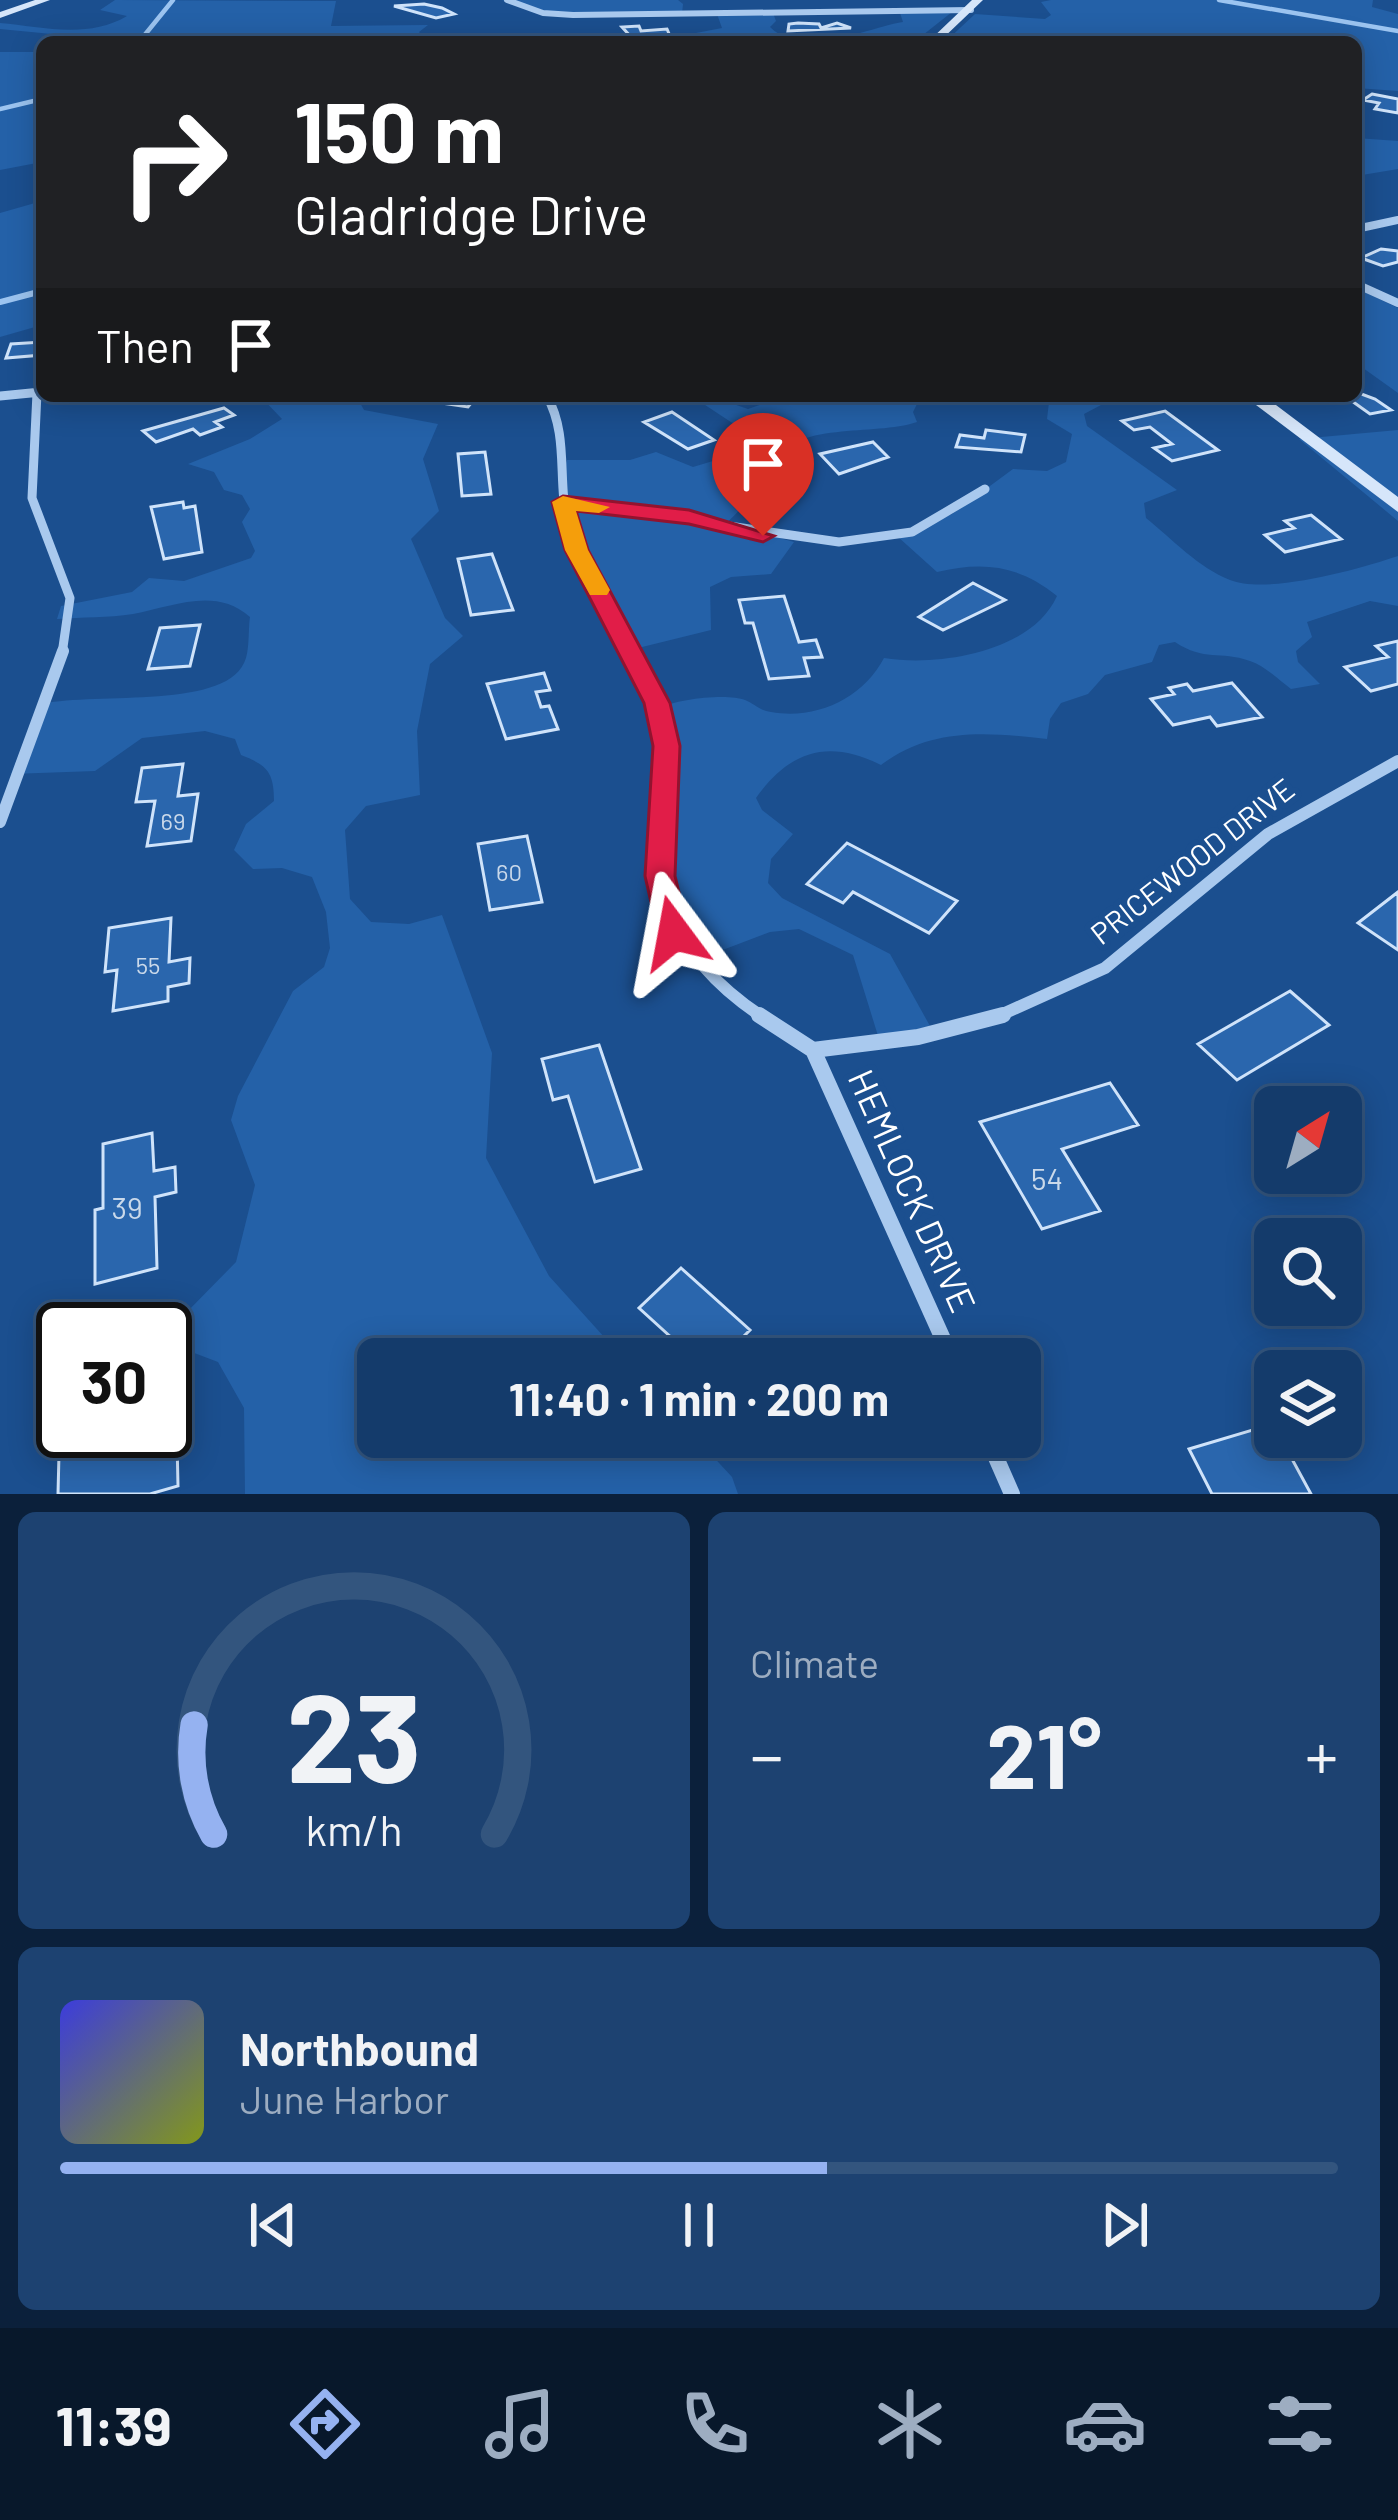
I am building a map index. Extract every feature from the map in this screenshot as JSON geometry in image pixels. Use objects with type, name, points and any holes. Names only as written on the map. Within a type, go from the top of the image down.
[{"type":"street","points":[[0,15],[45,0]]},
{"type":"street","points":[[507,0],[543,13],[573,15],[974,5]]},
{"type":"street","points":[[940,36],[974,5]]},
{"type":"street","points":[[1362,228],[1398,220]]},
{"type":"street","points":[[1362,287],[1398,303]]},
{"type":"street","points":[[0,396],[36,392]]},
{"type":"street","points":[[0,822],[58,669],[67,631],[70,598],[32,498],[38,402]]},
{"type":"street","points":[[551,402],[564,422],[563,502],[577,550],[657,703],[667,746],[660,876],[674,933],[724,993],[813,1050]]},
{"type":"street","points":[[1261,402],[1398,506]]},
{"type":"street","points":[[563,502],[648,510],[802,543],[833,544],[931,527],[985,489]]},
{"type":"street","name":"PRICEWOOD DRIVE","points":[[813,1050],[874,1046],[988,1022],[1084,980],[1163,925],[1276,825],[1338,787],[1398,761]]},
{"type":"street","name":"HEMLOCK DRIVE","points":[[813,1050],[943,1338]]},
{"type":"street","points":[[996,1458],[1012,1494]]},
{"type":"shaded area","points":[[115,0],[336,1],[331,26],[428,25],[419,32],[422,36],[63,36],[0,29],[0,23],[80,30],[127,16],[100,10]]},
{"type":"shaded area","points":[[502,0],[678,0],[683,4],[682,14],[540,13]]},
{"type":"shaded area","points":[[1373,0],[1372,7],[1398,14],[1398,91],[1362,88],[1362,36],[951,36],[975,14],[1045,19],[1051,15],[1041,2]]},
{"type":"shaded area","points":[[952,12],[922,36],[848,36],[903,22],[900,13]]},
{"type":"shaded area","points":[[773,13],[776,21],[770,27],[784,36],[696,33],[722,28],[717,14]]},
{"type":"shaded area","points":[[0,52],[36,52],[36,163],[0,170]]},
{"type":"shaded area","points":[[1362,138],[1398,141],[1398,169],[1362,175]]},
{"type":"shaded area","points":[[36,203],[36,327],[0,337],[0,213]]},
{"type":"shaded area","points":[[1362,291],[1398,308],[1398,393],[1362,367]]},
{"type":"shaded area","points":[[266,402],[360,402],[364,410],[438,424],[423,459],[439,511],[411,539],[445,618],[463,636],[430,664],[417,731],[420,795],[366,806],[345,830],[350,899],[371,922],[409,924],[442,915],[492,1053],[486,1158],[549,1276],[605,1338],[357,1338],[357,1458],[714,1458],[732,1477],[738,1494],[245,1494],[244,1408],[218,1362],[192,1352],[192,1307],[236,1262],[255,1185],[231,1120],[238,1096],[293,991],[324,967],[330,948],[326,912],[312,877],[282,868],[253,869],[234,850],[246,824],[274,801],[267,771],[241,755],[235,739],[205,731],[142,738],[95,771],[11,774],[39,705],[182,694],[231,678],[244,663],[250,617],[222,602],[193,601],[124,615],[57,619],[61,606],[132,592],[149,578],[184,581],[251,558],[255,551],[242,522],[250,509],[242,495],[224,490],[214,472],[188,464],[250,439],[282,419]]},
{"type":"shaded area","points":[[701,402],[728,402],[748,409],[768,402],[918,402],[913,412],[917,422],[815,436],[778,452],[761,470],[754,494],[727,523],[794,542],[771,574],[731,577],[710,587],[711,630],[634,649],[571,530],[567,460],[630,460],[656,452],[693,467],[743,452],[755,438]]},
{"type":"shaded area","points":[[1049,402],[1101,405],[1084,414],[1087,426],[1177,490],[1144,503],[1146,518],[1219,575],[1246,584],[1289,582],[1398,556],[1398,606],[1370,601],[1307,622],[1312,637],[1296,651],[1298,662],[1320,684],[1291,689],[1250,661],[1195,652],[1175,642],[1159,645],[1152,662],[1105,675],[1088,694],[1061,703],[1050,719],[1047,739],[960,735],[919,744],[881,765],[828,751],[783,769],[756,798],[762,810],[793,834],[771,859],[768,883],[782,898],[890,954],[930,1026],[879,1039],[853,955],[799,929],[770,932],[699,959],[680,936],[661,876],[657,841],[660,708],[727,697],[767,711],[805,713],[851,695],[884,658],[956,657],[1006,643],[1027,631],[1057,596],[1029,578],[1000,568],[937,572],[897,536],[952,514],[1013,469],[1047,471],[1066,462],[1072,434],[1047,419]]},
{"type":"shaded area","points":[[1398,430],[1398,521],[1299,439]]},
{"type":"building","points":[[424,4],[454,14],[436,18],[394,6]]},
{"type":"building","points":[[837,23],[851,28],[788,31],[789,24],[821,28]]},
{"type":"building","points":[[622,27],[667,29],[670,36],[630,36]]},
{"type":"building","points":[[1372,94],[1398,99],[1398,113],[1375,109],[1379,103],[1363,100]]},
{"type":"building","points":[[1381,249],[1398,251],[1398,262],[1383,266],[1362,258]]},
{"type":"building","points":[[36,342],[36,356],[6,358],[11,344]]},
{"type":"building","points":[[1362,394],[1391,410],[1370,414],[1353,402],[1362,402]]},
{"type":"building","points":[[434,402],[472,402],[468,407]]},
{"type":"building","points":[[224,408],[234,415],[215,422],[222,427],[200,435],[193,429],[156,442],[143,431]]},
{"type":"building","points":[[1165,411],[1218,450],[1172,461],[1154,448],[1172,444],[1150,427],[1134,430],[1122,421]]},
{"type":"building","points":[[672,412],[714,440],[688,449],[644,422]]},
{"type":"building","points":[[986,430],[1025,435],[1021,452],[956,447],[960,435],[984,438]]},
{"type":"building","points":[[873,442],[888,457],[839,474],[820,454]]},
{"type":"building","points":[[485,452],[491,494],[462,496],[458,454]]},
{"type":"building","points":[[183,502],[184,508],[195,506],[202,552],[164,559],[151,507]]},
{"type":"building","points":[[1311,515],[1341,539],[1285,552],[1265,535],[1294,528],[1285,521]]},
{"type":"building","points":[[492,554],[513,610],[471,615],[458,559]]},
{"type":"building","points":[[973,583],[1005,600],[943,630],[919,617]]},
{"type":"building","points":[[784,596],[799,642],[816,640],[822,657],[804,658],[809,676],[769,679],[753,623],[745,623],[739,600]]},
{"type":"building","points":[[200,625],[190,666],[148,669],[160,628]]},
{"type":"building","points":[[1398,641],[1398,684],[1371,691],[1345,667],[1388,657],[1376,646]]},
{"type":"building","points":[[544,673],[550,690],[536,692],[541,707],[549,706],[558,729],[506,739],[487,684]]},
{"type":"building","points":[[1232,683],[1262,717],[1217,726],[1210,717],[1173,725],[1151,699],[1174,694],[1169,688],[1187,684],[1193,691]]},
{"type":"building","points":[[183,764],[178,796],[198,794],[191,841],[147,846],[155,801],[136,802],[142,768]]},
{"type":"building","points":[[527,836],[542,902],[490,910],[478,844]]},
{"type":"building","points":[[847,843],[957,901],[929,933],[853,892],[843,903],[807,884]]},
{"type":"building","points":[[1398,892],[1398,950],[1358,923]]},
{"type":"building","points":[[171,918],[169,962],[190,958],[189,983],[168,987],[168,1001],[113,1011],[117,970],[105,972],[109,928]]},
{"type":"building","points":[[1290,991],[1329,1025],[1237,1080],[1198,1044]]},
{"type":"building","points":[[599,1045],[641,1169],[595,1182],[568,1096],[553,1100],[542,1059]]},
{"type":"building","points":[[1110,1083],[1138,1125],[1062,1149],[1100,1211],[1042,1229],[980,1122]]},
{"type":"building","points":[[152,1133],[154,1171],[175,1167],[176,1192],[155,1197],[157,1268],[95,1284],[95,1210],[103,1208],[103,1144]]},
{"type":"building","points":[[681,1268],[750,1330],[742,1338],[672,1338],[639,1308]]},
{"type":"building","points":[[1254,1430],[1254,1458],[1291,1458],[1311,1494],[1212,1494],[1189,1449]]},
{"type":"building","points":[[59,1458],[177,1458],[178,1486],[150,1494],[58,1494]]},
{"type":"waterway","points":[[144,36],[173,0]]},
{"type":"waterway","points":[[1219,0],[1398,31]]},
{"type":"waterway","points":[[0,109],[36,100]]},
{"type":"waterway","points":[[0,302],[36,293]]},
{"type":"slow traffic","points":[[598,590],[577,550],[563,502],[599,507]]},
{"type":"route","points":[[674,933],[660,876],[667,746],[657,703],[577,550],[563,502],[648,510],[763,536]]}]
